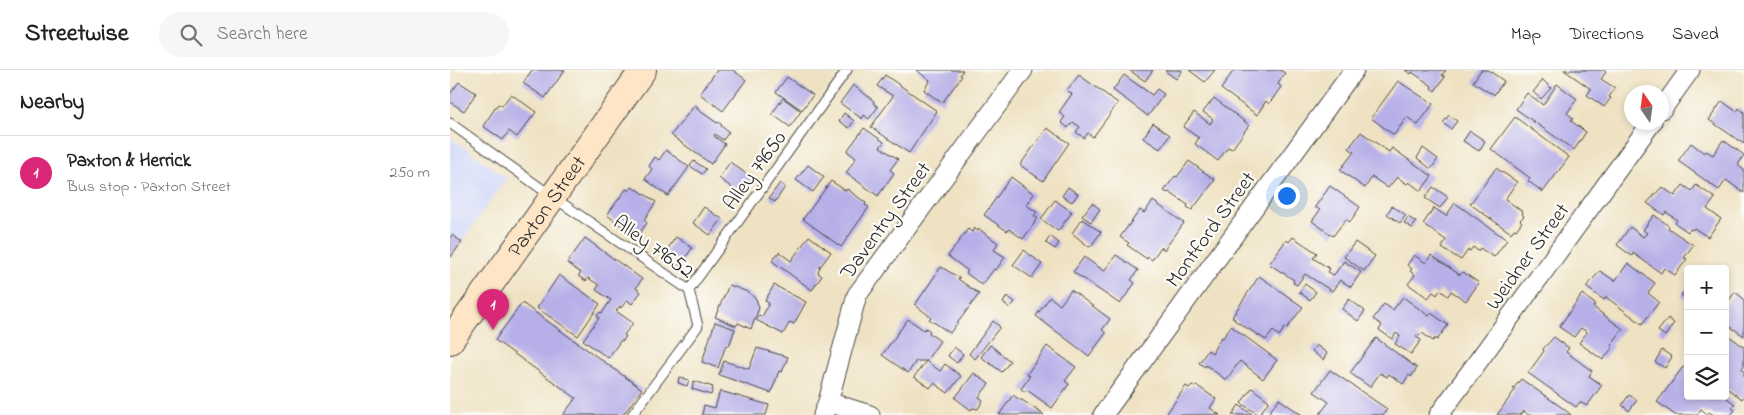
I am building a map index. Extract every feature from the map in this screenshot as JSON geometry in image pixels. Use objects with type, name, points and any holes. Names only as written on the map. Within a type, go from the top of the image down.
[{"type":"street","name":"Paxton Street","points":[[450,341],[642,70]]},
{"type":"street","name":"Daventry Street","points":[[825,408],[857,295],[1023,70]]},
{"type":"street","name":"Montford Street","points":[[1103,415],[1354,70]]},
{"type":"street","points":[[1669,99],[1690,70]]},
{"type":"street","name":"Weidner Street","points":[[1439,415],[1646,130]]},
{"type":"street","points":[[825,408],[870,415]]},
{"type":"lane","name":"Alley 79650","points":[[689,290],[847,70]]},
{"type":"lane","name":"Alley 79652","points":[[450,123],[552,197],[689,290],[698,326],[632,415]]},
{"type":"shaded area","points":[[450,137],[507,178],[450,258]]},
{"type":"building","points":[[532,70],[565,70],[545,98],[523,83]]},
{"type":"building","points":[[717,70],[733,70],[746,80],[723,111],[700,94]]},
{"type":"building","points":[[916,70],[963,70],[960,75],[962,76],[942,103],[924,90],[930,80]]},
{"type":"building","points":[[1129,70],[1153,70],[1145,81]]},
{"type":"building","points":[[1166,70],[1181,70],[1182,71],[1176,79]]},
{"type":"building","points":[[1189,70],[1215,70],[1205,82]]},
{"type":"building","points":[[1234,70],[1280,70],[1285,73],[1278,84],[1281,87],[1269,104],[1266,101],[1257,115],[1221,89]]},
{"type":"building","points":[[1405,70],[1446,70],[1442,75],[1445,77],[1435,91],[1431,88],[1432,86],[1412,72],[1411,74]]},
{"type":"building","points":[[1481,70],[1488,70],[1504,81],[1494,95],[1473,82]]},
{"type":"building","points":[[1564,70],[1604,70],[1606,72],[1601,79],[1615,88],[1609,97],[1611,98],[1604,107],[1587,95],[1591,89]]},
{"type":"building","points":[[885,75],[937,111],[909,153],[871,127],[893,96],[877,86]]},
{"type":"building","points":[[1079,75],[1118,103],[1093,137],[1088,133],[1084,138],[1076,132],[1080,127],[1073,122],[1068,128],[1061,122],[1065,117],[1059,112],[1072,94],[1067,90]]},
{"type":"building","points":[[1124,75],[1152,95],[1157,89],[1164,94],[1148,116],[1113,90]]},
{"type":"building","points":[[787,77],[813,95],[802,110],[776,92]]},
{"type":"building","points":[[1543,80],[1551,88],[1541,99],[1533,92]]},
{"type":"building","points":[[1398,81],[1433,104],[1418,125],[1407,117],[1394,135],[1371,118]]},
{"type":"building","points":[[459,82],[476,93],[464,111],[450,102],[450,94]]},
{"type":"building","points":[[1557,84],[1577,99],[1567,113],[1573,118],[1571,121],[1586,132],[1574,150],[1516,109],[1527,93],[1543,105]]},
{"type":"building","points":[[853,85],[874,101],[873,103],[878,107],[869,119],[864,115],[862,119],[840,103]]},
{"type":"building","points":[[511,94],[536,112],[517,137],[509,131],[503,140],[483,126],[498,104],[502,106]]},
{"type":"building","points":[[783,98],[801,111],[790,127],[772,114]]},
{"type":"building","points":[[1214,98],[1249,125],[1232,149],[1228,147],[1218,161],[1195,144],[1199,138],[1183,127],[1194,112],[1210,124],[1213,119],[1203,112]]},
{"type":"building","points":[[1722,101],[1737,112],[1739,108],[1744,112],[1744,144],[1709,120]]},
{"type":"building","points":[[695,105],[698,107],[697,109],[718,122],[729,132],[723,140],[715,134],[714,136],[725,144],[711,164],[671,135]]},
{"type":"building","points":[[844,113],[854,121],[849,128],[839,121]]},
{"type":"building","points":[[1449,115],[1457,121],[1451,129],[1443,123]]},
{"type":"building","points":[[1515,117],[1569,157],[1543,192],[1528,181],[1530,178],[1491,149]]},
{"type":"building","points":[[1153,123],[1170,135],[1160,149],[1143,138]]},
{"type":"building","points":[[864,128],[884,142],[880,147],[898,159],[890,170],[894,173],[878,196],[846,173],[856,158],[847,151]]},
{"type":"building","points":[[1047,128],[1069,143],[1043,181],[1020,165]]},
{"type":"building","points":[[1470,131],[1485,141],[1479,151],[1463,141]]},
{"type":"building","points":[[1361,132],[1389,152],[1392,148],[1432,176],[1421,191],[1409,182],[1407,184],[1397,177],[1388,188],[1372,177],[1365,188],[1340,170],[1354,152],[1349,148]]},
{"type":"building","points":[[1723,140],[1744,155],[1738,165],[1744,170],[1744,193],[1726,180],[1719,190],[1678,161],[1691,143],[1704,153],[1706,151],[1713,155]]},
{"type":"building","points":[[1423,148],[1438,159],[1431,169],[1417,158]]},
{"type":"building","points":[[666,150],[689,167],[668,196],[645,179],[652,169],[649,166],[655,157],[659,160]]},
{"type":"building","points":[[694,161],[706,169],[702,174],[690,166]]},
{"type":"building","points":[[1189,161],[1215,180],[1192,210],[1169,192],[1164,191]]},
{"type":"building","points":[[730,162],[752,178],[740,194],[719,178]]},
{"type":"building","points":[[808,165],[824,177],[813,192],[796,180]]},
{"type":"building","points":[[1496,168],[1517,182],[1505,199],[1523,212],[1524,216],[1516,230],[1514,229],[1511,233],[1470,204]]},
{"type":"building","points":[[1011,177],[1034,194],[1026,205],[1037,212],[1034,216],[1038,218],[1023,239],[1009,229],[1007,231],[984,215]]},
{"type":"building","points":[[831,181],[846,191],[847,189],[869,207],[841,247],[803,219]]},
{"type":"building","points":[[780,183],[785,187],[775,202],[769,198]]},
{"type":"building","points":[[1683,185],[1692,191],[1696,185],[1715,198],[1707,209],[1721,219],[1708,237],[1694,228],[1688,232],[1675,223],[1677,220],[1666,212],[1664,215],[1647,203],[1662,187],[1675,196]]},
{"type":"building","points":[[1330,186],[1360,207],[1350,222],[1346,219],[1333,236],[1312,221],[1320,210],[1315,207]]},
{"type":"building","points":[[632,187],[656,202],[644,220],[647,223],[637,237],[607,215],[626,189],[629,191]]},
{"type":"building","points":[[1068,187],[1078,194],[1072,202],[1062,196]]},
{"type":"building","points":[[1433,187],[1448,197],[1440,208],[1425,198]]},
{"type":"building","points":[[1055,200],[1072,212],[1058,231],[1041,219]]},
{"type":"building","points":[[1153,201],[1184,223],[1164,250],[1161,247],[1152,260],[1148,257],[1147,259],[1127,245],[1129,243],[1120,237],[1140,210],[1144,213]]},
{"type":"building","points":[[1092,203],[1100,209],[1091,222],[1082,216]]},
{"type":"building","points":[[1455,203],[1507,240],[1494,257],[1480,248],[1478,251],[1473,247],[1470,251],[1468,250],[1461,260],[1442,248],[1446,240],[1423,224],[1434,208],[1446,216]]},
{"type":"building","points":[[1392,206],[1406,215],[1400,223],[1387,214]]},
{"type":"building","points":[[704,207],[722,219],[710,235],[693,223]]},
{"type":"building","points":[[1654,215],[1669,226],[1668,228],[1693,245],[1684,258],[1687,259],[1675,275],[1664,268],[1661,273],[1633,253],[1632,256],[1617,245],[1630,227],[1643,237],[1647,233],[1643,230]]},
{"type":"building","points":[[1408,217],[1416,222],[1412,228],[1404,223]]},
{"type":"building","points":[[1082,219],[1101,232],[1089,247],[1072,233]]},
{"type":"building","points":[[974,228],[978,231],[979,229],[998,243],[994,250],[1005,257],[982,285],[966,273],[968,271],[948,256],[968,229],[972,232]]},
{"type":"building","points":[[452,235],[462,242],[450,258],[450,238]]},
{"type":"building","points":[[809,236],[831,252],[820,267],[818,273],[822,276],[812,290],[772,261],[779,252],[791,261]]},
{"type":"building","points":[[1050,236],[1059,243],[1055,249],[1046,243]]},
{"type":"building","points":[[676,237],[692,248],[680,266],[664,254]]},
{"type":"building","points":[[1293,237],[1317,253],[1313,258],[1330,269],[1328,272],[1334,275],[1344,261],[1361,272],[1351,287],[1340,280],[1332,291],[1305,274],[1297,285],[1293,283],[1294,280],[1269,264],[1286,240],[1289,242]]},
{"type":"building","points":[[585,238],[642,279],[636,288],[641,292],[632,304],[627,300],[616,311],[633,323],[624,335],[626,336],[623,341],[621,340],[608,358],[583,340],[599,318],[597,316],[600,312],[602,313],[611,300],[596,290],[599,285],[588,278],[586,281],[578,276],[581,273],[567,263]]},
{"type":"building","points":[[1355,242],[1375,256],[1364,271],[1344,257]]},
{"type":"building","points":[[1024,250],[1042,264],[1032,278],[1013,265]]},
{"type":"building","points":[[1116,255],[1138,270],[1131,280],[1135,283],[1120,304],[1073,272],[1084,257],[1104,271]]},
{"type":"building","points":[[1414,255],[1426,263],[1431,255],[1460,275],[1463,272],[1479,283],[1466,301],[1451,291],[1448,296],[1440,290],[1437,295],[1433,292],[1428,298],[1408,284],[1415,275],[1407,265]]},
{"type":"building","points":[[1628,263],[1655,283],[1648,293],[1659,302],[1642,324],[1606,297],[1604,300],[1586,287],[1600,271],[1615,281]]},
{"type":"building","points":[[941,267],[960,278],[958,279],[979,294],[950,333],[929,319],[931,317],[915,305]]},
{"type":"building","points":[[559,275],[600,304],[578,336],[537,308]]},
{"type":"building","points":[[1259,276],[1303,307],[1279,336],[1273,331],[1266,340],[1232,317]]},
{"type":"building","points":[[1305,284],[1316,292],[1310,300],[1299,292]]},
{"type":"building","points":[[729,285],[748,292],[756,299],[759,308],[751,329],[738,323],[736,326],[715,317]]},
{"type":"building","points":[[774,285],[806,302],[794,324],[790,322],[783,334],[756,320],[759,315],[762,317],[769,303],[765,301]]},
{"type":"building","points":[[1071,290],[1110,319],[1102,330],[1106,333],[1089,356],[1036,316],[1050,297],[1060,305]]},
{"type":"building","points":[[1735,292],[1744,299],[1744,336],[1729,326],[1729,300]]},
{"type":"building","points":[[1582,294],[1595,304],[1593,307],[1623,329],[1603,360],[1579,343],[1587,332],[1581,328],[1574,337],[1559,327]]},
{"type":"building","points":[[1007,296],[1015,302],[1010,308],[1003,303]]},
{"type":"building","points":[[1403,297],[1429,316],[1431,313],[1448,325],[1437,340],[1435,338],[1433,341],[1422,333],[1419,336],[1417,335],[1416,337],[1421,340],[1411,354],[1395,344],[1400,336],[1396,333],[1392,339],[1379,330],[1382,325],[1373,319],[1384,304],[1393,310]]},
{"type":"building","points":[[1349,299],[1365,311],[1358,321],[1342,309]]},
{"type":"building","points":[[522,303],[642,389],[623,415],[563,415],[576,398],[495,340]]},
{"type":"building","points":[[1668,318],[1674,323],[1665,336],[1658,331]]},
{"type":"building","points":[[908,319],[924,330],[926,328],[930,331],[929,333],[940,341],[926,361],[916,361],[908,373],[882,355]]},
{"type":"building","points":[[993,321],[1000,327],[975,359],[969,354]]},
{"type":"building","points":[[715,322],[735,329],[729,346],[726,345],[718,368],[702,362]]},
{"type":"building","points":[[1231,326],[1277,360],[1263,379],[1240,361],[1226,380],[1206,365],[1205,367],[1199,363],[1208,350],[1212,353],[1221,337],[1223,338]]},
{"type":"building","points":[[1729,336],[1744,347],[1744,366],[1742,369],[1744,371],[1744,396],[1742,399],[1729,390]]},
{"type":"building","points":[[1554,337],[1569,348],[1566,352],[1592,371],[1589,376],[1602,385],[1587,406],[1580,402],[1576,407],[1528,373],[1544,351],[1543,349]]},
{"type":"building","points":[[1376,338],[1417,368],[1403,384],[1389,374],[1387,377],[1380,373],[1370,387],[1350,373]]},
{"type":"building","points":[[990,345],[1010,361],[1002,372],[981,357]]},
{"type":"building","points":[[1316,345],[1327,353],[1323,360],[1312,351]]},
{"type":"building","points":[[1047,346],[1076,367],[1065,381],[1069,384],[1052,408],[1027,390],[1025,392],[1021,389],[1030,376],[1027,374]]},
{"type":"building","points":[[954,347],[963,354],[957,363],[948,356]]},
{"type":"building","points":[[757,348],[788,357],[782,372],[779,371],[771,393],[719,375],[724,361],[749,369]]},
{"type":"building","points":[[1662,350],[1672,357],[1665,368],[1655,362]]},
{"type":"building","points":[[926,361],[940,371],[945,364],[961,376],[948,393],[934,383],[930,388],[914,377]]},
{"type":"building","points":[[1683,367],[1684,400],[1729,400],[1735,404],[1732,408],[1735,410],[1731,415],[1714,415],[1709,412],[1707,414],[1701,409],[1697,415],[1675,415],[1657,402]]},
{"type":"building","points":[[1330,370],[1387,409],[1383,415],[1319,415],[1329,402],[1314,392]]},
{"type":"building","points":[[974,373],[989,384],[979,397],[983,400],[978,409],[972,408],[971,410],[955,398]]},
{"type":"building","points":[[679,377],[689,380],[687,386],[678,383]]},
{"type":"building","points":[[1521,379],[1571,415],[1528,415],[1524,411],[1521,415],[1497,415]]},
{"type":"building","points":[[694,381],[713,387],[711,395],[692,389]]},
{"type":"building","points":[[1192,385],[1195,387],[1196,385],[1216,399],[1210,408],[1220,415],[1169,415],[1167,413],[1186,386],[1189,388]]},
{"type":"building","points":[[1252,388],[1269,401],[1259,415],[1241,403]]},
{"type":"building","points":[[720,391],[769,405],[766,415],[702,415],[704,405],[715,408]]},
{"type":"building","points":[[1013,395],[1022,400],[1044,415],[999,415]]},
{"type":"building","points":[[1629,395],[1637,400],[1629,411],[1622,405]]},
{"type":"building","points":[[1279,399],[1302,415],[1267,415]]},
{"type":"building","points":[[1239,405],[1253,415],[1232,415]]},
{"type":"place","name":"Paxton & Herrick","points":[[493,330]]}]
